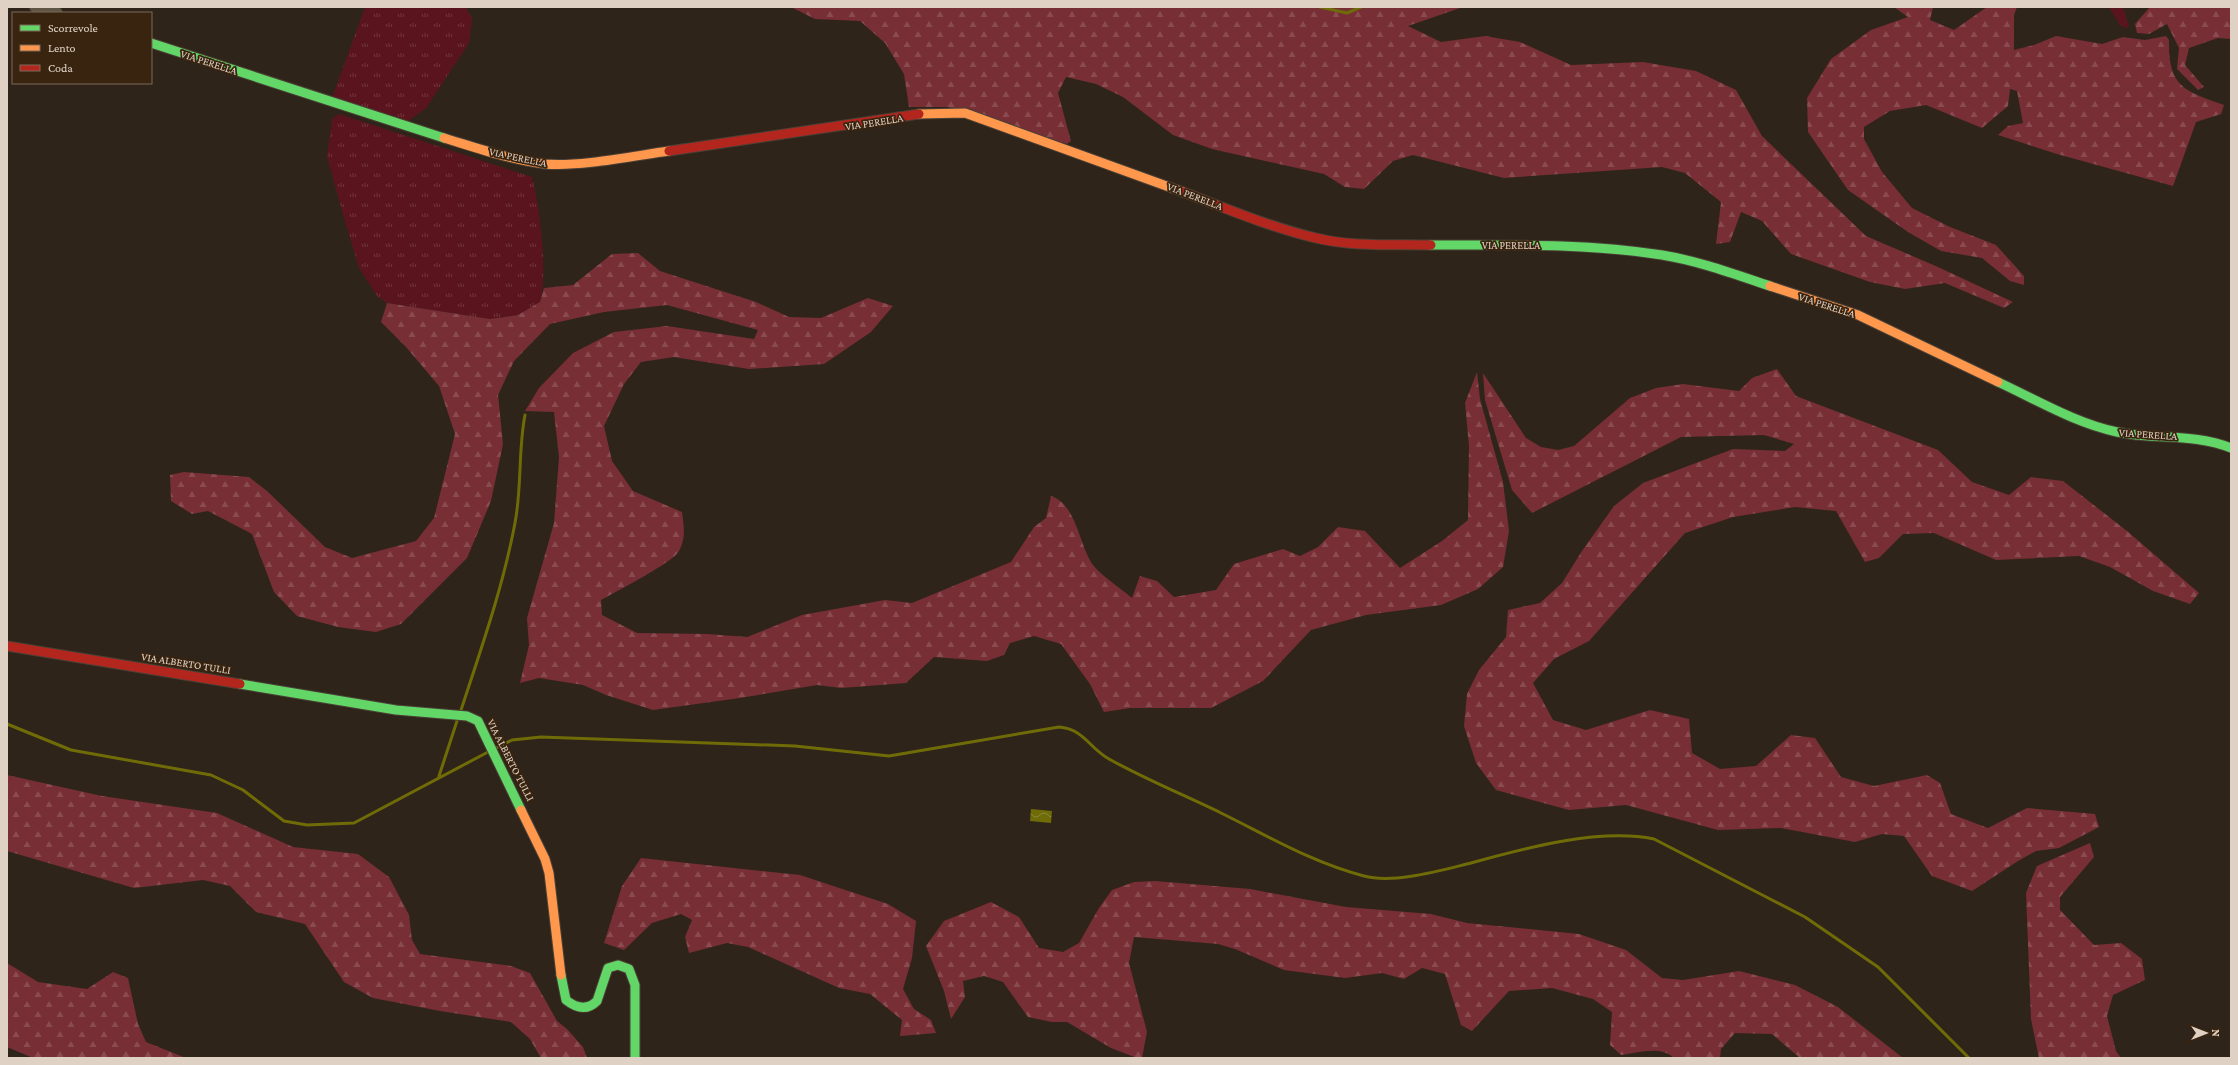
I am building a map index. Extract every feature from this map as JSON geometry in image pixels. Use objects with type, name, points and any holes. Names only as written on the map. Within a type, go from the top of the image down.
[{"type":"street","points":[[36,7],[53,12]]},
{"type":"street","name":"VIA PERELLA","points":[[152,43],[414,129],[516,159],[546,164],[577,163],[721,145],[928,114],[949,112],[965,113],[1127,170],[1259,221],[1317,238],[1370,244],[1561,246],[1661,255],[1701,263],[1858,315],[1978,370],[2061,413],[2095,426],[2138,435],[2202,438],[2231,448]]},
{"type":"street","name":"VIA ALBERTO TULLI","points":[[7,646],[396,710],[467,716],[478,721],[483,726],[545,859],[549,874],[562,983],[566,1000],[575,1007],[589,1006],[600,994],[607,970],[618,965],[630,968],[635,985],[635,1058]]},
{"type":"green space","points":[[365,7],[466,7],[472,19],[469,43],[426,108],[408,121],[332,98]]},
{"type":"green space","points":[[791,7],[1463,7],[1408,26],[1441,42],[1485,36],[1520,42],[1571,65],[1643,62],[1696,71],[1736,90],[1762,136],[1866,236],[1938,267],[2013,302],[2004,308],[1945,283],[1905,289],[1870,282],[1791,254],[1762,221],[1741,212],[1730,242],[1716,244],[1721,202],[1685,173],[1662,167],[1504,178],[1413,155],[1393,161],[1364,189],[1345,187],[1324,174],[1212,149],[1173,135],[1123,97],[1096,84],[1066,77],[1058,93],[1071,141],[1067,144],[948,107],[909,107],[904,74],[885,43],[860,21],[815,19]]},
{"type":"green space","points":[[1894,7],[1933,7],[1930,20],[1954,30],[1987,7],[2017,7],[2014,15],[2014,50],[2034,45],[2056,36],[2102,44],[2123,37],[2145,40],[2166,36],[2169,40],[2169,56],[2175,78],[2181,85],[2198,96],[2224,105],[2221,114],[2196,122],[2173,186],[2057,154],[1998,135],[2008,126],[2023,123],[2017,91],[2010,89],[2008,106],[1982,128],[1926,105],[1890,111],[1864,127],[1864,139],[1882,172],[1912,208],[1950,227],[1996,245],[2024,276],[2024,285],[2010,281],[1982,258],[1941,251],[1908,232],[1848,190],[1808,132],[1807,98],[1831,59],[1871,30],[1908,17]]},
{"type":"green space","points":[[2109,7],[2123,7],[2129,27],[2125,28],[2120,25]]},
{"type":"green space","points":[[2150,7],[2231,7],[2231,39],[2218,38],[2189,48],[2185,65],[2204,87],[2198,90],[2177,69],[2179,48],[2167,24],[2149,34],[2137,33],[2135,24]]},
{"type":"green space","points":[[339,114],[532,177],[538,206],[542,240],[543,275],[540,302],[518,315],[490,319],[387,303],[377,296],[359,268],[327,157],[332,119]]},
{"type":"green space","points":[[638,253],[660,271],[756,302],[789,317],[821,318],[868,298],[893,306],[871,332],[824,364],[749,369],[674,357],[641,362],[624,384],[604,426],[612,461],[633,491],[682,512],[684,532],[683,542],[675,556],[643,577],[601,600],[602,615],[637,633],[707,634],[747,637],[802,615],[885,600],[912,603],[1011,562],[1034,527],[1046,518],[1051,496],[1059,500],[1071,515],[1087,554],[1094,566],[1104,576],[1132,598],[1140,576],[1157,581],[1174,597],[1216,590],[1234,564],[1283,549],[1300,556],[1318,547],[1338,527],[1365,531],[1400,568],[1442,541],[1468,520],[1469,446],[1465,403],[1477,372],[1480,399],[1503,482],[1509,531],[1503,567],[1478,589],[1441,605],[1366,615],[1311,630],[1263,681],[1211,708],[1130,708],[1104,712],[1090,684],[1061,644],[1034,636],[1010,643],[1004,655],[987,661],[934,657],[906,683],[841,688],[817,685],[740,698],[653,710],[606,695],[583,685],[539,678],[520,683],[529,645],[527,618],[554,523],[559,457],[554,412],[525,411],[539,388],[573,353],[614,332],[667,326],[754,339],[758,330],[667,305],[604,312],[550,324],[514,361],[498,395],[503,444],[491,501],[467,558],[401,624],[376,632],[338,627],[297,616],[274,592],[252,534],[208,511],[192,514],[171,501],[170,475],[184,472],[249,477],[267,491],[325,547],[352,558],[416,541],[434,518],[455,434],[439,386],[406,347],[381,322],[387,303],[490,319],[518,315],[540,302],[544,288],[573,285],[612,254]]},
{"type":"green space","points":[[1777,369],[1796,396],[1938,450],[1972,482],[2009,495],[2031,477],[2063,481],[2127,531],[2199,593],[2190,604],[2153,591],[2110,567],[2079,556],[1996,560],[1934,533],[1903,534],[1879,558],[1865,562],[1836,511],[1795,507],[1733,517],[1685,533],[1589,641],[1554,659],[1533,683],[1553,720],[1586,730],[1650,710],[1689,719],[1692,753],[1720,769],[1756,766],[1791,735],[1815,738],[1841,777],[1874,786],[1927,775],[1940,783],[1951,814],[1988,828],[2027,808],[2095,814],[2099,827],[2059,848],[2036,851],[1972,891],[1932,876],[1904,836],[1882,834],[1855,842],[1781,828],[1718,830],[1626,805],[1569,810],[1496,790],[1476,763],[1464,726],[1467,694],[1479,670],[1506,637],[1508,610],[1540,603],[1562,583],[1582,551],[1614,506],[1643,483],[1733,449],[1785,451],[1794,444],[1764,435],[1681,437],[1532,513],[1512,490],[1485,400],[1483,373],[1526,438],[1541,447],[1558,450],[1574,446],[1630,398],[1656,388],[1683,384],[1739,391],[1752,378]]},
{"type":"green space","points":[[7,775],[102,796],[217,813],[293,847],[358,854],[389,877],[409,915],[412,940],[420,954],[511,966],[530,973],[557,1021],[567,1029],[583,1047],[587,1058],[541,1058],[530,1039],[511,1022],[440,1011],[373,998],[344,982],[305,924],[256,912],[230,886],[203,880],[134,888],[7,851]]},
{"type":"green space","points":[[2090,843],[2094,857],[2060,897],[2060,910],[2094,945],[2121,943],[2142,959],[2145,980],[2113,995],[2107,1016],[2116,1051],[2121,1058],[2039,1058],[2031,1019],[2026,893],[2037,866]]},
{"type":"green space","points":[[641,858],[800,875],[888,904],[916,921],[912,958],[903,989],[914,1009],[931,1020],[936,1033],[900,1036],[902,1020],[870,994],[839,988],[748,947],[727,943],[689,953],[685,937],[692,920],[681,914],[652,923],[624,950],[604,943],[622,886]]},
{"type":"green space","points":[[1155,881],[1250,889],[1346,907],[1431,914],[1467,923],[1579,934],[1626,950],[1662,978],[1683,980],[1739,971],[1795,985],[1838,1007],[1903,1058],[1800,1058],[1772,1034],[1735,1033],[1721,1049],[1720,1058],[1674,1058],[1668,1054],[1655,1051],[1621,1055],[1610,1045],[1612,1012],[1593,999],[1552,988],[1509,991],[1472,1031],[1461,1025],[1445,974],[1422,968],[1404,979],[1382,973],[1345,978],[1284,970],[1235,949],[1218,944],[1134,937],[1129,963],[1147,1032],[1142,1058],[1137,1058],[1111,1048],[1067,1022],[1052,1022],[1028,1017],[1003,982],[984,976],[963,981],[965,997],[951,1019],[944,991],[926,946],[944,921],[991,902],[1019,917],[1039,948],[1063,952],[1079,943],[1099,908],[1112,890],[1134,882]]},
{"type":"green space","points":[[7,963],[38,982],[87,989],[113,972],[128,978],[138,1024],[146,1042],[186,1058],[33,1058],[7,1047]]},
{"type":"water","points":[[1031,809],[1052,811],[1051,823],[1030,821]]},
{"type":"waterway","points":[[1320,7],[1347,13],[1361,7]]},
{"type":"waterway","points":[[461,710],[491,618],[510,547],[519,496],[521,442],[525,415]]},
{"type":"waterway","points":[[439,776],[457,721]]},
{"type":"waterway","points":[[7,724],[71,750],[211,775],[243,790],[284,821],[307,825],[354,823],[488,752]]},
{"type":"waterway","points":[[496,748],[512,740],[541,737],[795,746],[889,756],[1059,727],[1068,728],[1075,731],[1102,755],[1109,759],[1273,840],[1327,864],[1364,876],[1389,878],[1418,875],[1562,841],[1610,836],[1633,836],[1654,839],[1805,917],[1878,967],[1969,1058]]},
{"type":"traffic: fast","points":[[152,43],[444,138]]},
{"type":"traffic: fast","points":[[1431,245],[1518,245],[1605,248],[1633,251],[1689,261],[1716,268],[1770,286]]},
{"type":"traffic: fast","points":[[1998,382],[2071,417],[2101,428],[2146,436],[2203,440],[2231,448]]},
{"type":"traffic: fast","points":[[240,684],[396,710],[467,716],[478,721],[521,810]]},
{"type":"traffic: fast","points":[[561,975],[566,1000],[574,1005],[585,1007],[597,1001],[608,968],[618,965],[629,969],[635,985],[635,1058]]},
{"type":"traffic: slow","points":[[919,114],[965,113],[1183,192]]},
{"type":"traffic: slow","points":[[444,138],[507,157],[559,165],[590,163],[669,151]]},
{"type":"traffic: slow","points":[[1770,286],[1858,315],[1998,382]]},
{"type":"traffic: slow","points":[[521,810],[545,859],[549,873],[561,975]]},
{"type":"traffic: jam","points":[[669,151],[919,114]]},
{"type":"traffic: jam","points":[[1183,192],[1265,223],[1299,234],[1330,241],[1359,244],[1431,245]]},
{"type":"traffic: jam","points":[[7,646],[240,684]]}]
